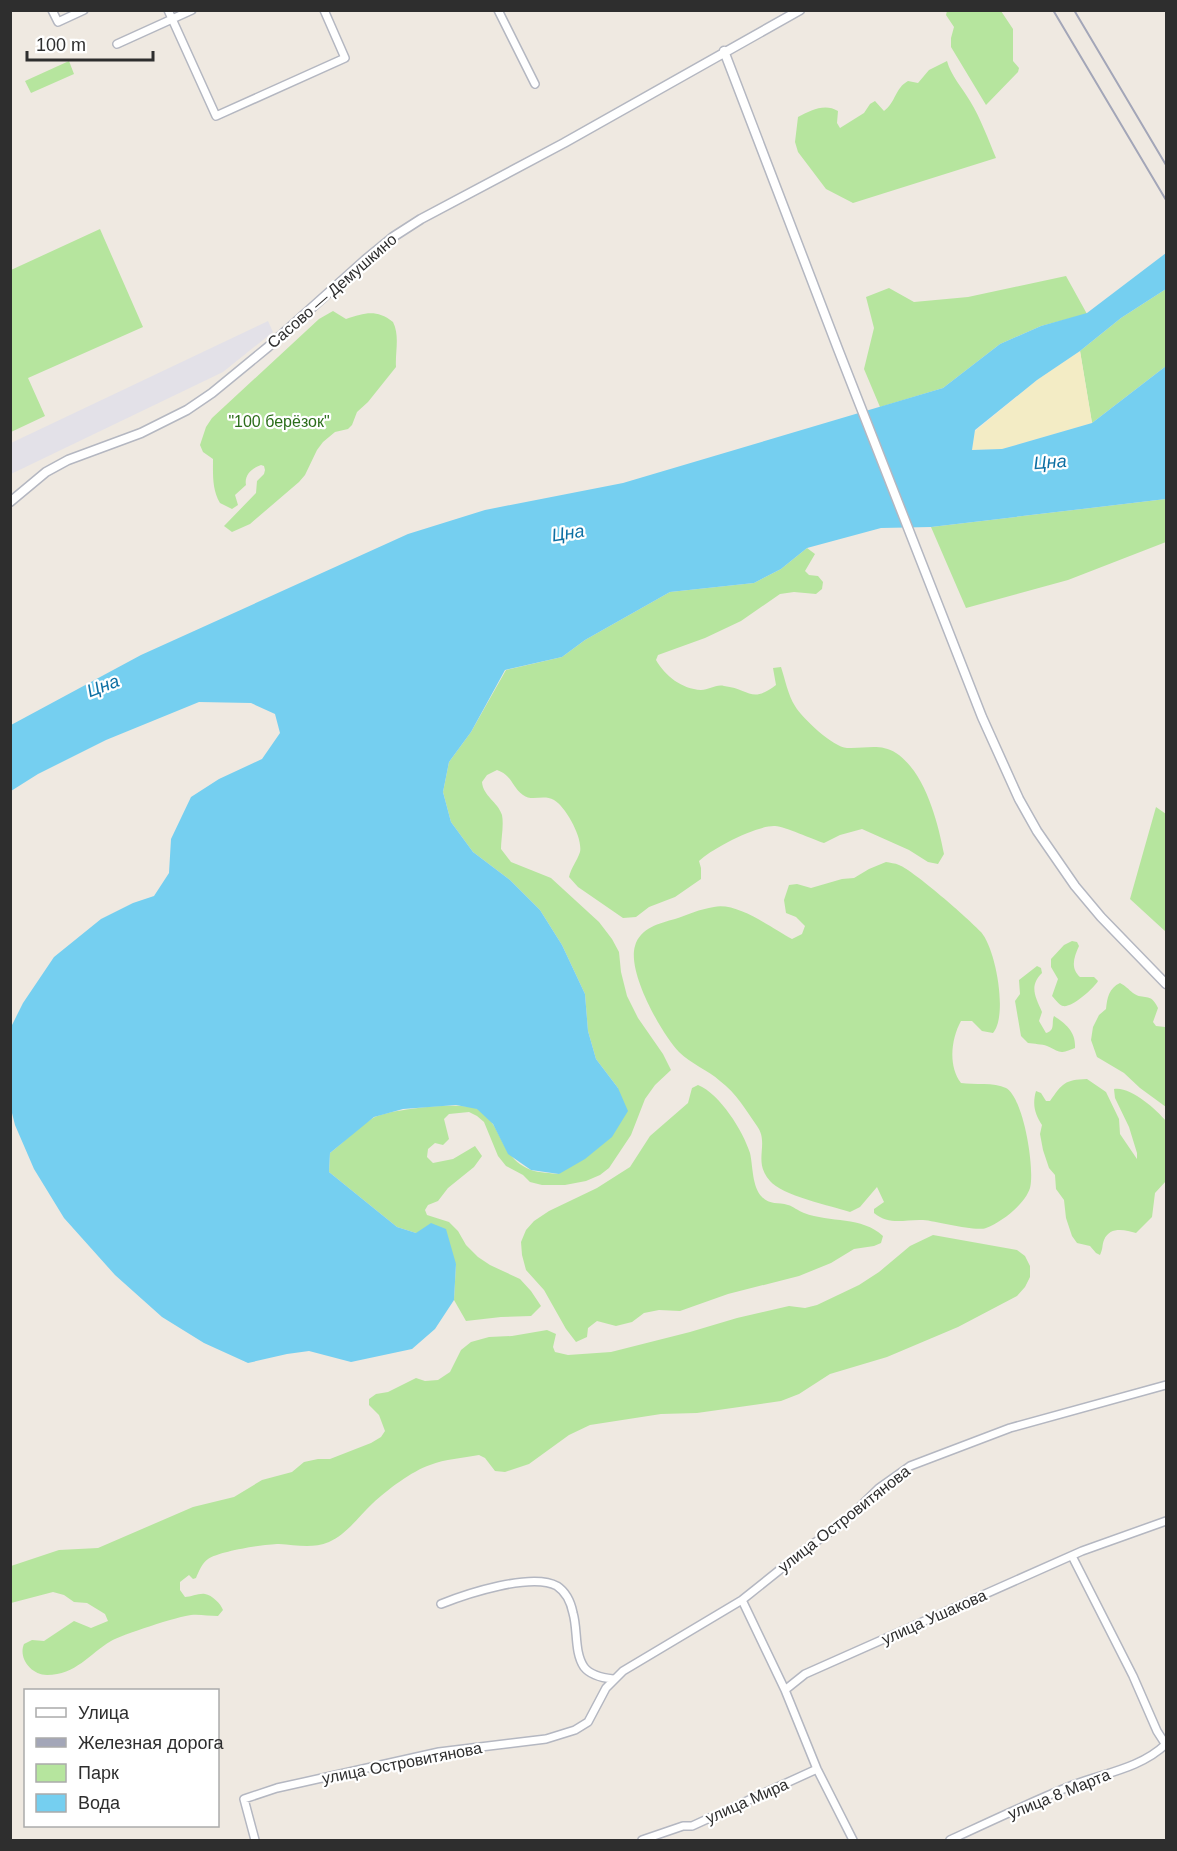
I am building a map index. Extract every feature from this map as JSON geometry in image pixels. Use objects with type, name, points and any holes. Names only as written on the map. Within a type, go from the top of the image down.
[{"type":"street","points":[[52,10],[57,22],[84,10]]},
{"type":"street","points":[[168,10],[216,116],[345,58],[324,10]]},
{"type":"street","points":[[117,44],[192,10]]},
{"type":"street","points":[[498,10],[535,84]]},
{"type":"street","name":"Сасово — Демушкино","points":[[10,502],[46,472],[68,460],[141,433],[187,410],[212,393],[393,237],[800,10]]},
{"type":"street","points":[[724,51],[837,349],[1001,761],[1036,831],[1074,886],[1167,984]]},
{"type":"street","name":"улица Островитянова","points":[[255,1840],[244,1799],[277,1788],[439,1752],[546,1738],[575,1730],[588,1722],[601,1696],[613,1679],[634,1662],[742,1600],[795,1557],[843,1523],[879,1488],[910,1466],[1010,1428],[1167,1385]]},
{"type":"street","name":"улица Ушакова","points":[[784,1690],[805,1674],[1072,1556],[1167,1521]]},
{"type":"street","name":"улица 8 Марта","points":[[950,1840],[1072,1786],[1150,1758],[1166,1745],[1157,1731],[1133,1676],[1072,1556]]},
{"type":"street","points":[[441,1604],[468,1593],[522,1582],[551,1584],[563,1592],[574,1614],[583,1666],[590,1673],[613,1679]]},
{"type":"street","points":[[742,1600],[784,1690],[817,1769],[853,1840]]},
{"type":"street","name":"улица Мира","points":[[642,1840],[683,1826],[692,1826],[817,1769]]},
{"type":"shaded area","points":[[268,321],[273,332],[223,372],[11,474],[11,443]]},
{"type":"green space","points":[[947,11],[1001,11],[1013,29],[1013,61],[1019,68],[1018,72],[986,105],[951,47],[954,27],[946,15]]},
{"type":"green space","points":[[69,61],[74,74],[31,93],[25,81]]},
{"type":"green space","points":[[947,61],[954,77],[978,115],[996,158],[853,203],[826,189],[798,152],[795,142],[798,117],[818,108],[833,109],[838,111],[837,123],[840,128],[864,113],[875,101],[884,111],[904,84],[908,81],[918,83],[929,70]]},
{"type":"green space","points":[[100,229],[143,327],[28,378],[45,416],[11,432],[11,270]]},
{"type":"green space","points":[[1066,276],[1087,314],[1041,326],[1000,344],[943,388],[880,407],[864,369],[874,328],[866,297],[889,288],[914,302],[968,297]]},
{"type":"green space","points":[[1166,289],[1166,366],[1092,423],[1080,351],[1121,318]]},
{"type":"green space","name":"\"100 берёзок\"","points":[[333,311],[346,319],[370,313],[381,315],[393,322],[397,338],[396,367],[357,412],[352,425],[348,429],[335,432],[323,442],[299,482],[250,524],[232,532],[224,526],[256,493],[257,481],[265,470],[261,465],[249,472],[246,485],[235,495],[238,505],[232,509],[220,503],[214,487],[213,459],[203,452],[200,445],[206,427],[212,418],[319,319]]},
{"type":"green space","points":[[1166,499],[1166,542],[1068,580],[966,608],[931,527]]},
{"type":"green space","points":[[807,548],[815,554],[805,571],[809,575],[818,576],[823,582],[822,589],[816,594],[794,592],[780,594],[741,621],[705,638],[658,655],[656,660],[669,676],[687,687],[701,690],[721,686],[750,694],[761,694],[776,685],[773,668],[781,667],[795,706],[826,737],[847,748],[884,748],[896,753],[906,761],[915,772],[929,799],[944,854],[938,864],[928,862],[909,850],[862,829],[840,835],[824,843],[786,829],[775,826],[767,827],[757,829],[724,844],[705,856],[699,861],[701,879],[675,897],[649,907],[636,917],[623,918],[578,887],[569,877],[580,852],[580,846],[573,823],[564,809],[550,798],[526,797],[502,772],[497,770],[487,775],[482,782],[483,787],[502,815],[501,849],[511,862],[551,878],[599,922],[619,952],[627,996],[671,1070],[655,1085],[645,1099],[631,1135],[609,1168],[586,1181],[565,1185],[542,1185],[530,1182],[523,1175],[506,1166],[498,1156],[484,1122],[477,1116],[469,1112],[449,1114],[444,1119],[449,1139],[443,1145],[435,1143],[428,1149],[427,1157],[433,1163],[453,1159],[475,1146],[482,1156],[474,1167],[448,1188],[438,1201],[428,1205],[425,1210],[427,1215],[449,1222],[478,1257],[520,1279],[541,1306],[531,1316],[466,1321],[454,1300],[456,1264],[416,1233],[397,1227],[329,1172],[330,1153],[362,1126],[381,1115],[426,1107],[470,1107],[486,1115],[513,1158],[521,1165],[534,1171],[559,1174],[618,1088],[596,1059],[588,1031],[585,994],[562,945],[540,910],[510,880],[473,852],[451,822],[443,792],[449,762],[471,732],[506,670],[562,657],[585,640],[670,592],[754,583],[781,569]]},
{"type":"green space","points":[[1156,807],[1166,814],[1166,932],[1130,899]]},
{"type":"green space","points":[[886,862],[899,865],[916,876],[975,926],[986,941],[995,967],[1000,998],[997,1024],[993,1033],[982,1031],[972,1021],[961,1021],[953,1044],[954,1069],[961,1083],[1001,1086],[1012,1094],[1018,1105],[1027,1135],[1031,1179],[1030,1188],[1018,1206],[1006,1217],[986,1228],[973,1229],[923,1220],[898,1221],[880,1217],[874,1213],[874,1209],[884,1202],[877,1187],[860,1207],[850,1212],[795,1195],[776,1186],[765,1174],[762,1166],[762,1139],[757,1126],[726,1086],[679,1052],[663,1031],[647,1002],[636,971],[635,946],[641,935],[657,925],[704,909],[723,906],[744,912],[792,939],[802,934],[805,926],[796,917],[786,913],[784,900],[789,885],[797,884],[811,888],[854,878]]},
{"type":"green space","points":[[1072,941],[1077,942],[1079,946],[1074,962],[1077,974],[1080,977],[1094,977],[1098,981],[1077,1001],[1063,1006],[1052,996],[1058,979],[1051,967],[1051,959],[1064,945]]},
{"type":"green space","points":[[1037,966],[1041,968],[1042,973],[1034,987],[1042,1012],[1039,1021],[1046,1033],[1052,1028],[1054,1016],[1066,1025],[1074,1037],[1075,1048],[1061,1052],[1045,1045],[1028,1043],[1021,1036],[1015,1001],[1020,994],[1019,980]]},
{"type":"green space","points":[[1120,983],[1133,993],[1152,1000],[1158,1008],[1153,1022],[1156,1026],[1165,1027],[1166,1025],[1166,1107],[1124,1073],[1097,1057],[1091,1040],[1093,1027],[1099,1015],[1106,1009],[1111,991]]},
{"type":"green space","points":[[1087,1079],[1106,1092],[1119,1119],[1120,1134],[1137,1159],[1129,1127],[1115,1098],[1114,1089],[1135,1095],[1166,1121],[1166,1181],[1155,1193],[1152,1217],[1136,1233],[1118,1230],[1110,1233],[1104,1240],[1100,1255],[1090,1246],[1077,1243],[1072,1236],[1066,1218],[1064,1200],[1056,1189],[1055,1175],[1049,1168],[1043,1150],[1040,1134],[1042,1125],[1034,1105],[1036,1091],[1041,1093],[1046,1101],[1050,1101],[1065,1084],[1073,1080]]},
{"type":"green space","points":[[698,1085],[714,1096],[730,1114],[742,1134],[750,1153],[755,1182],[762,1197],[814,1216],[865,1225],[883,1236],[881,1243],[854,1249],[831,1263],[799,1276],[728,1294],[680,1311],[659,1310],[644,1313],[632,1322],[616,1326],[597,1321],[588,1328],[587,1337],[576,1342],[544,1290],[526,1270],[521,1242],[526,1230],[534,1221],[549,1211],[597,1188],[630,1167],[650,1136],[688,1103],[692,1088]]},
{"type":"green space","points":[[933,1235],[1017,1250],[1025,1256],[1030,1266],[1030,1277],[1017,1296],[958,1327],[887,1357],[830,1374],[799,1394],[781,1401],[697,1413],[661,1414],[590,1425],[569,1435],[529,1464],[505,1472],[495,1471],[485,1458],[479,1455],[430,1465],[392,1487],[347,1530],[329,1542],[310,1546],[279,1544],[254,1547],[222,1553],[208,1559],[202,1565],[196,1578],[193,1579],[189,1575],[180,1582],[180,1590],[185,1597],[203,1594],[213,1598],[223,1610],[218,1616],[185,1616],[126,1635],[111,1641],[66,1672],[41,1674],[31,1669],[24,1660],[24,1644],[32,1640],[44,1641],[74,1621],[91,1628],[108,1621],[105,1614],[87,1603],[74,1602],[64,1595],[53,1592],[11,1603],[11,1566],[59,1550],[98,1548],[193,1507],[234,1497],[262,1480],[292,1472],[304,1462],[330,1459],[371,1443],[381,1437],[385,1431],[379,1415],[369,1405],[369,1399],[416,1378],[425,1381],[438,1380],[450,1372],[461,1350],[471,1342],[489,1337],[547,1330],[556,1334],[553,1347],[555,1352],[568,1355],[611,1352],[789,1306],[805,1308],[817,1305],[859,1285],[879,1272],[910,1246]]},
{"type":"sand","points":[[1080,351],[1092,423],[1002,449],[972,450],[975,431],[1037,380]]},
{"type":"water","name":"Цна","points":[[1166,253],[1166,289],[1121,318],[1080,351],[1037,380],[975,430],[972,450],[1002,449],[1092,423],[1166,366],[1166,499],[931,527],[881,528],[807,548],[781,569],[754,583],[670,592],[585,640],[562,657],[505,670],[471,732],[449,762],[443,792],[451,822],[473,852],[510,880],[540,910],[562,945],[585,994],[588,1031],[596,1059],[618,1088],[628,1111],[612,1137],[585,1159],[559,1174],[531,1170],[508,1154],[493,1124],[477,1109],[456,1105],[403,1109],[374,1117],[330,1153],[329,1172],[397,1227],[416,1233],[431,1223],[446,1229],[456,1264],[454,1300],[435,1329],[412,1349],[351,1362],[309,1351],[248,1363],[204,1343],[162,1317],[115,1275],[64,1218],[34,1169],[15,1125],[11,1109],[11,1027],[23,1003],[54,957],[101,919],[133,903],[154,896],[169,873],[171,839],[191,797],[219,779],[262,759],[280,733],[275,714],[251,703],[199,702],[106,740],[38,774],[11,791],[11,725],[141,655],[408,534],[485,510],[623,483],[943,388],[1000,344],[1041,326],[1087,313]]},
{"type":"railway","points":[[1053,10],[1166,200]]},
{"type":"railway","points":[[1074,10],[1166,165]]}]
